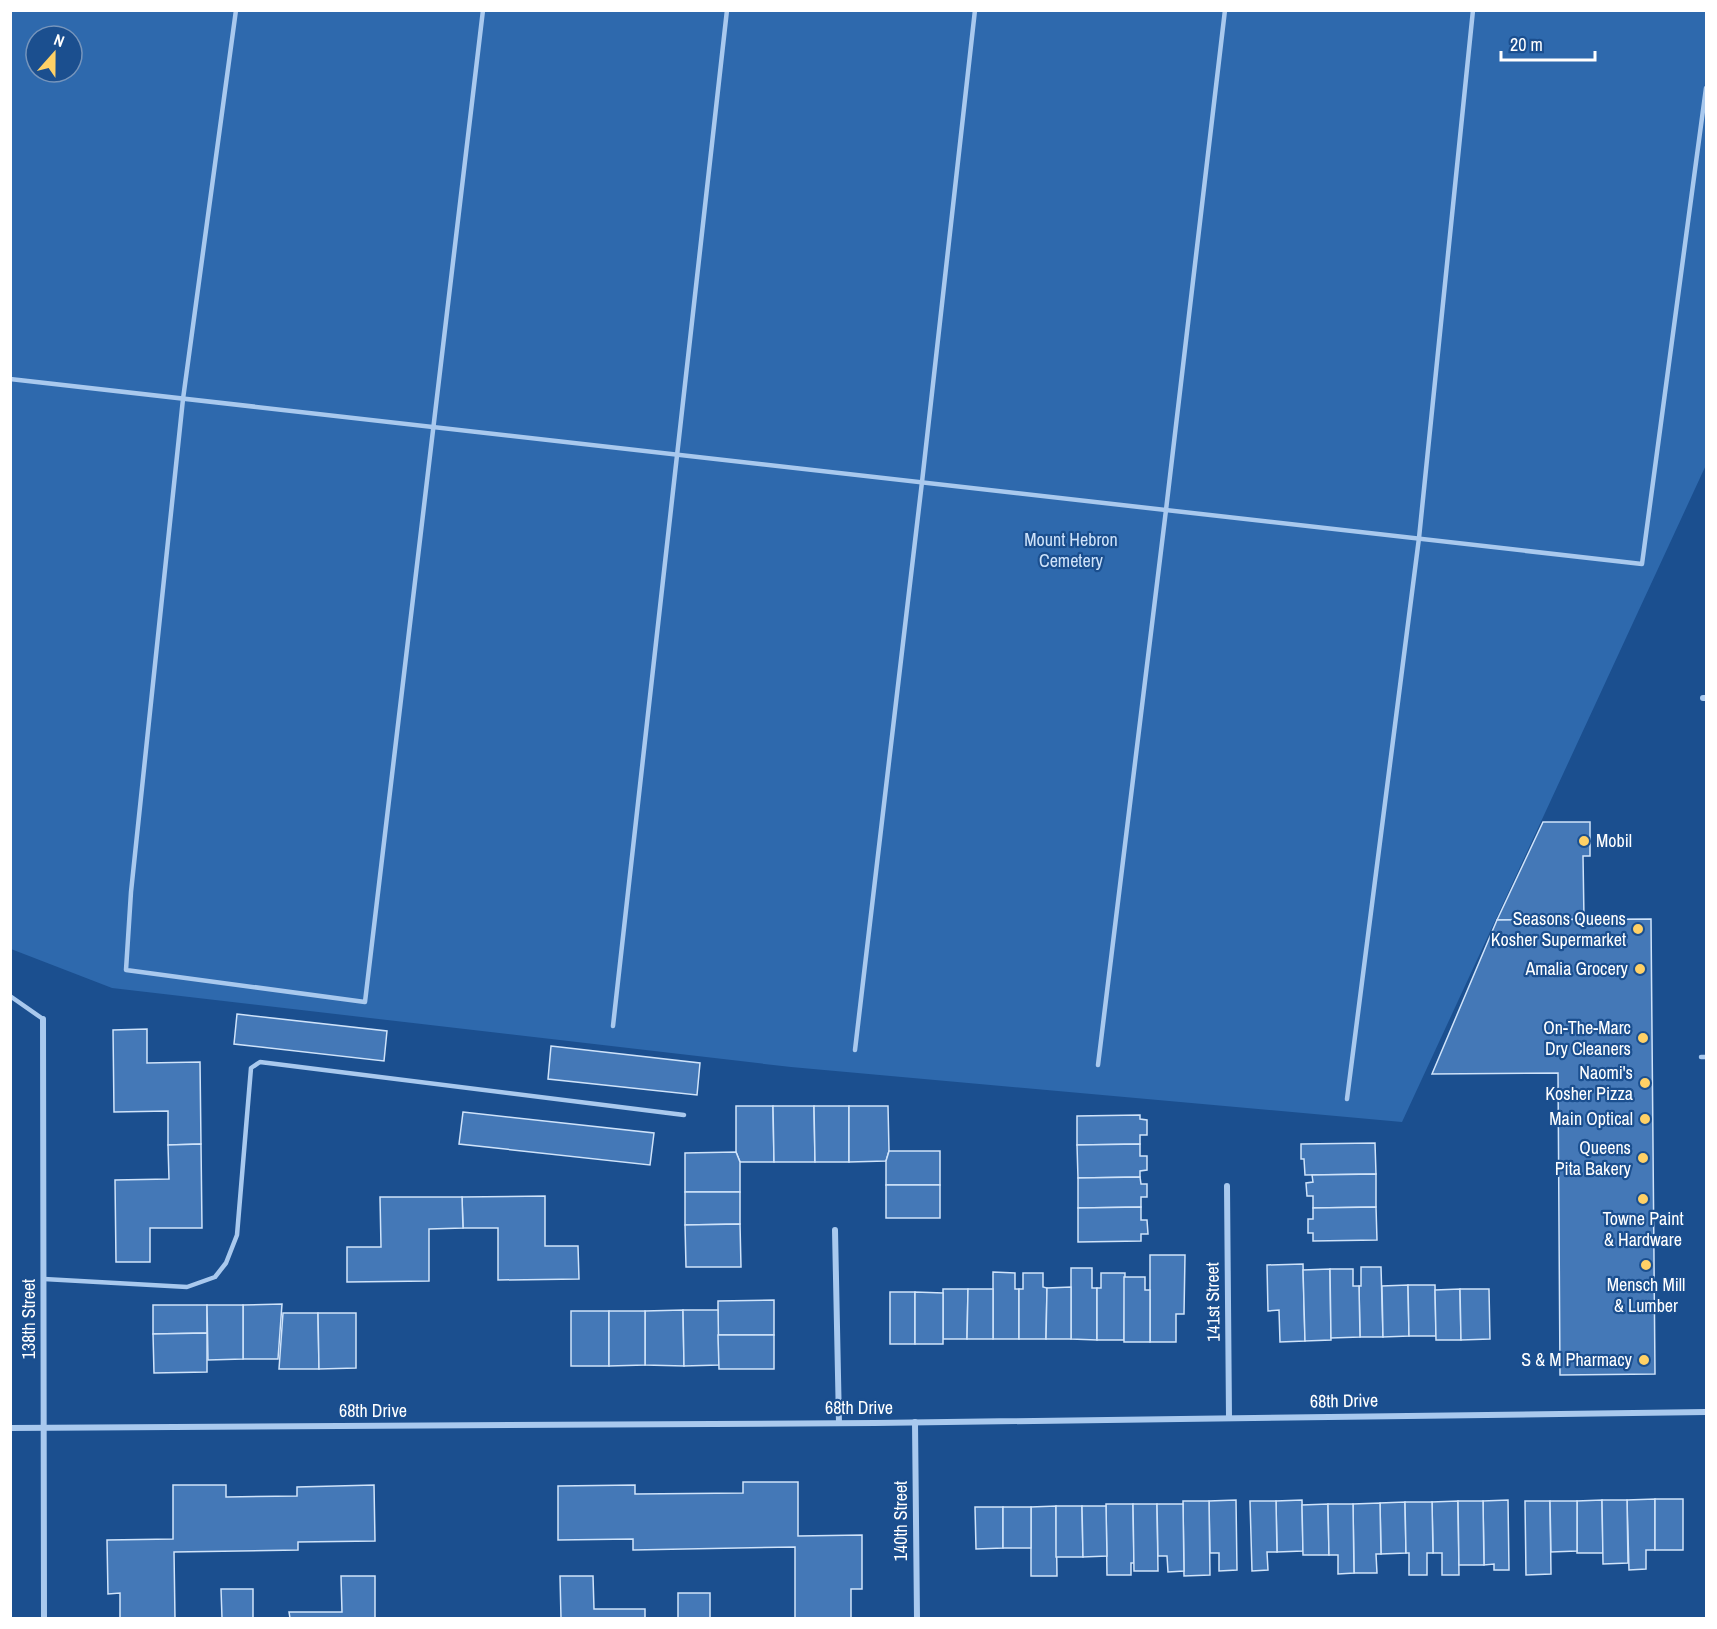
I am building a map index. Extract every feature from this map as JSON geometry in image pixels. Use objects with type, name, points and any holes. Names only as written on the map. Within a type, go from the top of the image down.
[{"type":"street","name":"138th Street","points":[[44,1019],[44,1618]]},
{"type":"street","name":"141st Street","points":[[1227,1186],[1229,1417]]},
{"type":"street","points":[[835,1230],[838,1423]]},
{"type":"street","name":"68th Drive","points":[[10,1428],[838,1423],[1707,1412]]},
{"type":"street","name":"140th Street","points":[[915,1422],[917,1618]]},
{"type":"lane","points":[[236,10],[183,399],[131,892],[126,970],[365,1002],[483,10]]},
{"type":"lane","points":[[613,1026],[727,10]]},
{"type":"lane","points":[[855,1050],[975,10]]},
{"type":"lane","points":[[1098,1065],[1225,10]]},
{"type":"lane","points":[[1347,1099],[1419,538],[1473,10]]},
{"type":"lane","points":[[10,379],[1642,564],[1707,88]]},
{"type":"lane","points":[[10,996],[44,1019]]},
{"type":"lane","points":[[44,1279],[187,1287],[215,1277],[226,1263],[237,1235],[251,1068],[260,1062],[684,1115]]},
{"type":"green space","name":"Mount Hebron Cemetery","points":[[10,11],[1706,11],[1706,465],[1402,1122],[791,1067],[112,988],[11,949]]},
{"type":"building","points":[[1543,822],[1590,822],[1590,856],[1583,856],[1584,919],[1497,920]]},
{"type":"building","points":[[1651,919],[1655,1374],[1560,1375],[1558,1073],[1432,1074],[1497,920]]},
{"type":"building","points":[[237,1014],[387,1031],[384,1061],[234,1044]]},
{"type":"building","points":[[147,1029],[147,1063],[200,1062],[201,1144],[168,1145],[168,1111],[114,1112],[113,1030]]},
{"type":"building","points":[[551,1046],[700,1063],[697,1095],[548,1079]]},
{"type":"building","points":[[736,1106],[773,1106],[774,1162],[740,1162],[736,1152]]},
{"type":"building","points":[[773,1106],[814,1106],[815,1162],[774,1162]]},
{"type":"building","points":[[814,1106],[849,1106],[849,1162],[815,1162]]},
{"type":"building","points":[[849,1106],[888,1106],[889,1151],[886,1161],[849,1162]]},
{"type":"building","points":[[463,1112],[654,1133],[650,1165],[459,1144]]},
{"type":"building","points":[[1140,1115],[1140,1119],[1147,1120],[1147,1135],[1140,1135],[1140,1144],[1077,1145],[1077,1116]]},
{"type":"building","points":[[1375,1143],[1376,1174],[1305,1175],[1304,1159],[1301,1159],[1301,1144]]},
{"type":"building","points":[[201,1144],[202,1228],[150,1228],[150,1262],[116,1262],[115,1180],[169,1179],[168,1145]]},
{"type":"building","points":[[1140,1144],[1140,1156],[1147,1156],[1147,1170],[1140,1171],[1140,1177],[1078,1178],[1077,1145]]},
{"type":"building","points":[[889,1151],[940,1151],[940,1185],[886,1185],[886,1161]]},
{"type":"building","points":[[736,1152],[740,1162],[740,1192],[685,1192],[685,1153]]},
{"type":"building","points":[[1376,1174],[1376,1207],[1313,1208],[1313,1196],[1307,1196],[1306,1183],[1313,1182],[1312,1175]]},
{"type":"building","points":[[1140,1177],[1141,1184],[1147,1184],[1147,1197],[1141,1197],[1141,1207],[1078,1208],[1078,1178]]},
{"type":"building","points":[[886,1185],[940,1185],[940,1218],[886,1218]]},
{"type":"building","points":[[685,1192],[740,1192],[740,1224],[685,1225]]},
{"type":"building","points":[[545,1196],[545,1246],[578,1246],[579,1279],[498,1280],[498,1228],[463,1228],[462,1197]]},
{"type":"building","points":[[380,1197],[462,1197],[463,1228],[429,1229],[429,1281],[347,1282],[347,1247],[381,1247]]},
{"type":"building","points":[[1141,1207],[1141,1220],[1147,1220],[1148,1234],[1141,1234],[1141,1241],[1078,1242],[1078,1208]]},
{"type":"building","points":[[1376,1207],[1377,1240],[1313,1241],[1313,1233],[1308,1233],[1308,1219],[1313,1219],[1313,1208]]},
{"type":"building","points":[[740,1224],[741,1267],[686,1267],[685,1225]]},
{"type":"building","points":[[1150,1255],[1185,1255],[1184,1314],[1176,1314],[1176,1342],[1150,1342]]},
{"type":"building","points":[[1303,1264],[1305,1341],[1280,1342],[1279,1310],[1268,1311],[1267,1265]]},
{"type":"building","points":[[1361,1267],[1381,1267],[1383,1337],[1360,1337]]},
{"type":"building","points":[[1071,1268],[1092,1268],[1092,1288],[1097,1288],[1097,1340],[1071,1339]]},
{"type":"building","points":[[1330,1269],[1331,1340],[1305,1341],[1303,1270]]},
{"type":"building","points":[[1330,1269],[1353,1269],[1353,1286],[1359,1286],[1360,1337],[1331,1338]]},
{"type":"building","points":[[993,1272],[1015,1273],[1015,1289],[1019,1289],[1019,1339],[993,1339]]},
{"type":"building","points":[[1023,1273],[1043,1273],[1043,1287],[1047,1288],[1046,1339],[1019,1339],[1019,1289],[1023,1289]]},
{"type":"building","points":[[1101,1273],[1125,1273],[1124,1340],[1097,1340],[1097,1288],[1101,1288]]},
{"type":"building","points":[[1124,1277],[1145,1277],[1145,1290],[1150,1290],[1150,1342],[1124,1342]]},
{"type":"building","points":[[1408,1285],[1409,1336],[1383,1337],[1382,1286]]},
{"type":"building","points":[[1408,1285],[1435,1285],[1436,1336],[1409,1336]]},
{"type":"building","points":[[1071,1287],[1071,1339],[1046,1339],[1047,1288]]},
{"type":"building","points":[[943,1289],[968,1289],[967,1339],[943,1339]]},
{"type":"building","points":[[968,1289],[993,1289],[993,1339],[967,1339]]},
{"type":"building","points":[[1460,1289],[1461,1340],[1436,1340],[1435,1290]]},
{"type":"building","points":[[1460,1289],[1489,1289],[1490,1339],[1461,1340]]},
{"type":"building","points":[[890,1292],[915,1292],[915,1344],[890,1344]]},
{"type":"building","points":[[915,1292],[943,1293],[943,1344],[915,1344]]},
{"type":"building","points":[[774,1300],[774,1335],[718,1335],[718,1301]]},
{"type":"building","points":[[282,1304],[278,1359],[243,1359],[243,1305]]},
{"type":"building","points":[[153,1305],[207,1305],[207,1333],[153,1334]]},
{"type":"building","points":[[207,1305],[243,1305],[243,1359],[208,1360]]},
{"type":"building","points":[[683,1310],[684,1366],[645,1365],[645,1311]]},
{"type":"building","points":[[683,1310],[718,1310],[719,1365],[684,1366]]},
{"type":"building","points":[[571,1311],[609,1311],[609,1366],[571,1366]]},
{"type":"building","points":[[609,1311],[645,1311],[645,1365],[609,1366]]},
{"type":"building","points":[[283,1313],[318,1313],[319,1369],[279,1369]]},
{"type":"building","points":[[318,1313],[356,1313],[356,1368],[319,1369]]},
{"type":"building","points":[[207,1333],[207,1372],[154,1373],[153,1334]]},
{"type":"building","points":[[718,1335],[774,1335],[774,1369],[719,1369]]},
{"type":"building","points":[[743,1482],[798,1482],[798,1536],[862,1535],[862,1589],[851,1589],[851,1618],[795,1618],[795,1547],[633,1550],[633,1539],[558,1540],[558,1486],[635,1485],[635,1494],[743,1493]]},
{"type":"building","points":[[173,1485],[226,1485],[226,1497],[297,1496],[297,1487],[374,1485],[375,1541],[298,1542],[298,1550],[174,1552],[175,1618],[120,1618],[120,1593],[108,1594],[107,1540],[173,1539]]},
{"type":"building","points":[[1655,1499],[1655,1550],[1646,1550],[1646,1569],[1629,1570],[1627,1500]]},
{"type":"building","points":[[1655,1499],[1683,1499],[1683,1550],[1655,1550]]},
{"type":"building","points":[[1236,1500],[1237,1570],[1219,1571],[1219,1553],[1210,1553],[1209,1501]]},
{"type":"building","points":[[1302,1500],[1303,1551],[1277,1552],[1276,1501]]},
{"type":"building","points":[[1508,1500],[1509,1570],[1494,1570],[1494,1564],[1484,1565],[1483,1501]]},
{"type":"building","points":[[1602,1500],[1603,1553],[1577,1553],[1577,1501]]},
{"type":"building","points":[[1602,1500],[1627,1500],[1628,1563],[1603,1564]]},
{"type":"building","points":[[1183,1501],[1209,1501],[1210,1575],[1184,1576]]},
{"type":"building","points":[[1250,1501],[1276,1501],[1277,1552],[1267,1552],[1268,1570],[1252,1571]]},
{"type":"building","points":[[1458,1501],[1459,1575],[1442,1575],[1442,1553],[1433,1553],[1432,1502]]},
{"type":"building","points":[[1458,1501],[1483,1501],[1484,1565],[1459,1565]]},
{"type":"building","points":[[1525,1501],[1550,1501],[1551,1574],[1526,1575]]},
{"type":"building","points":[[1550,1501],[1577,1501],[1577,1551],[1551,1552]]},
{"type":"building","points":[[1405,1502],[1406,1553],[1381,1554],[1380,1503]]},
{"type":"building","points":[[1405,1502],[1432,1502],[1433,1553],[1427,1553],[1427,1575],[1409,1575]]},
{"type":"building","points":[[1380,1503],[1381,1554],[1376,1554],[1377,1573],[1354,1573],[1353,1504]]},
{"type":"building","points":[[1106,1504],[1133,1504],[1134,1563],[1131,1563],[1131,1575],[1107,1575]]},
{"type":"building","points":[[1133,1504],[1157,1504],[1158,1571],[1134,1571]]},
{"type":"building","points":[[1157,1504],[1183,1504],[1184,1571],[1168,1572],[1167,1556],[1158,1556]]},
{"type":"building","points":[[1328,1504],[1329,1555],[1303,1555],[1302,1505]]},
{"type":"building","points":[[1328,1504],[1353,1504],[1354,1573],[1338,1574],[1338,1555],[1329,1555]]},
{"type":"building","points":[[1056,1506],[1057,1576],[1031,1576],[1031,1507]]},
{"type":"building","points":[[1056,1506],[1082,1506],[1083,1557],[1056,1557]]},
{"type":"building","points":[[1082,1506],[1106,1506],[1107,1556],[1083,1557]]},
{"type":"building","points":[[975,1507],[1003,1507],[1003,1548],[976,1549]]},
{"type":"building","points":[[1003,1507],[1031,1507],[1031,1548],[1003,1548]]},
{"type":"building","points":[[341,1576],[375,1576],[375,1618],[290,1618],[289,1612],[342,1612]]},
{"type":"building","points":[[560,1576],[593,1576],[594,1609],[645,1609],[645,1618],[561,1618]]},
{"type":"building","points":[[221,1589],[253,1589],[253,1618],[222,1618]]},
{"type":"building","points":[[678,1593],[710,1593],[710,1618],[678,1618]]},
{"type":"place","name":"Mobil","points":[[1584,841]]},
{"type":"place","name":"Seasons Queens Kosher Supermarket","points":[[1638,929]]},
{"type":"place","name":"Amalia Grocery","points":[[1640,969]]},
{"type":"place","name":"On-The-Marc Dry Cleaners","points":[[1643,1038]]},
{"type":"place","name":"Naomi's Kosher Pizza","points":[[1645,1083]]},
{"type":"place","name":"Main Optical","points":[[1645,1119]]},
{"type":"place","name":"Queens Pita Bakery","points":[[1643,1158]]},
{"type":"place","name":"Towne Paint & Hardware","points":[[1643,1199]]},
{"type":"place","name":"Mensch Mill & Lumber","points":[[1646,1265]]},
{"type":"place","name":"S & M Pharmacy","points":[[1644,1360]]}]
